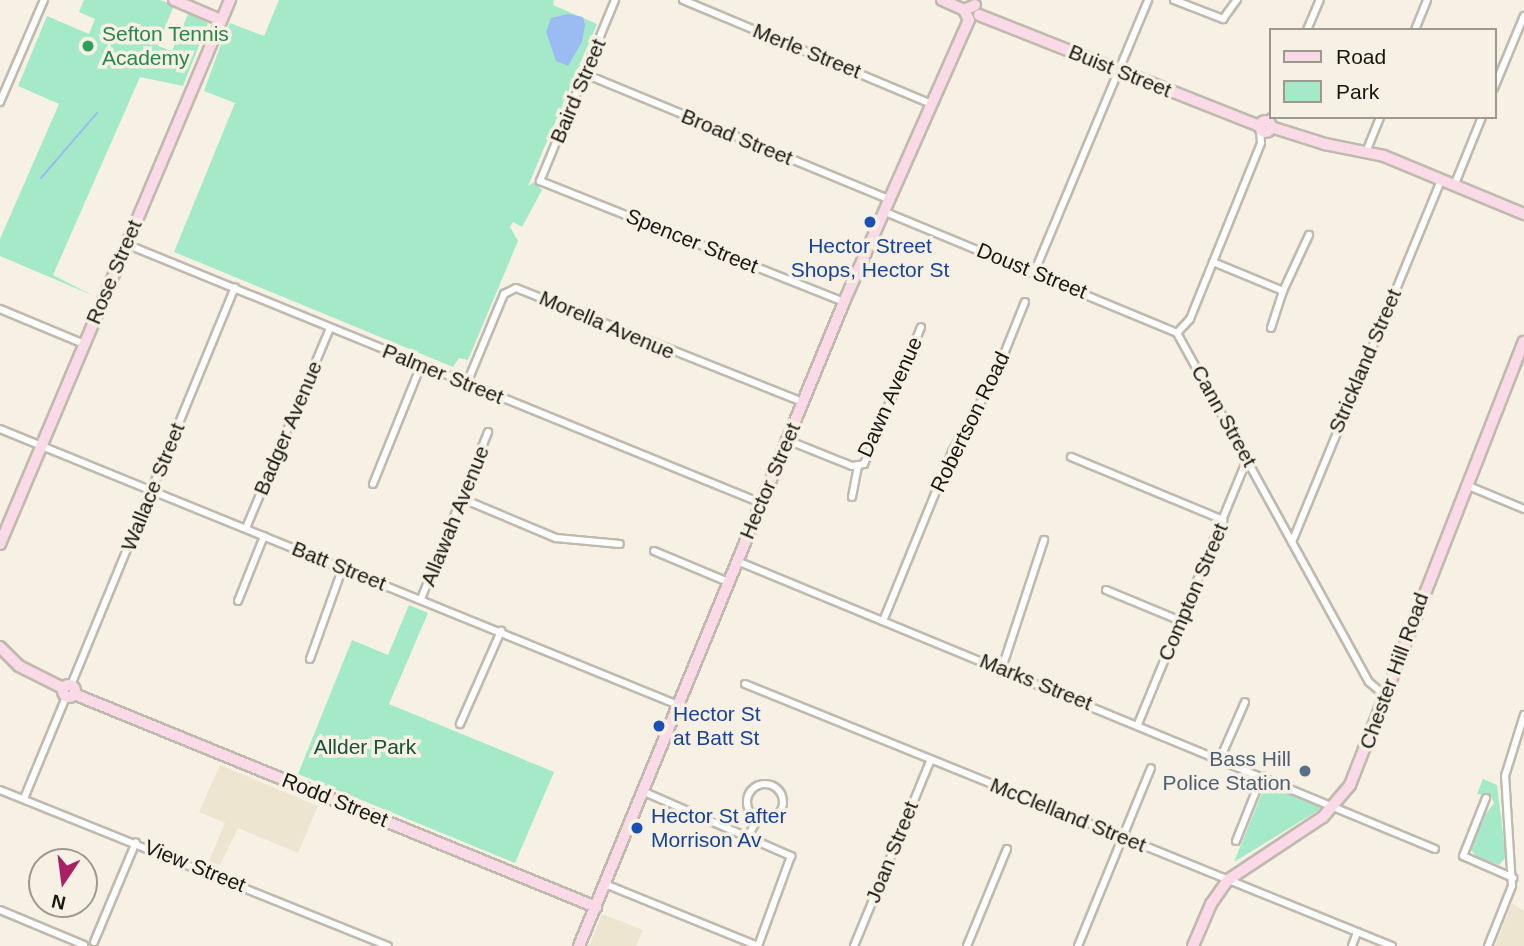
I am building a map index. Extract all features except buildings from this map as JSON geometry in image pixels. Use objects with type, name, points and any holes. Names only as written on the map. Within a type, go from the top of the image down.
[{"type":"street","points":[[0,102],[44,0]]},
{"type":"street","points":[[174,0],[221,20]]},
{"type":"street","name":"Rose Street","points":[[0,544],[230,0]]},
{"type":"street","name":"Baird Street","points":[[540,181],[615,0]]},
{"type":"street","name":"Merle Street","points":[[682,0],[932,104]]},
{"type":"street","name":"Buist Street","points":[[942,0],[1266,124],[1366,152],[1524,214]]},
{"type":"street","points":[[1034,273],[1148,0]]},
{"type":"street","points":[[1174,0],[1223,19],[1237,0]]},
{"type":"street","points":[[1308,28],[1320,0]]},
{"type":"street","points":[[1416,28],[1427,0]]},
{"type":"street","name":"Hector Street","points":[[579,946],[844,302],[973,10]]},
{"type":"street","points":[[1496,83],[1524,16]]},
{"type":"street","name":"Broad Street","points":[[585,74],[889,199]]},
{"type":"street","points":[[1366,152],[1379,119]]},
{"type":"street","points":[[1454,186],[1481,119]]},
{"type":"street","points":[[1177,333],[1189,319],[1261,143],[1266,124]]},
{"type":"street","name":"Spencer Street","points":[[540,181],[844,302]]},
{"type":"street","name":"Strickland Street","points":[[1292,542],[1441,181]]},
{"type":"street","name":"Doust Street","points":[[886,212],[1177,333]]},
{"type":"street","points":[[1271,328],[1283,291],[1309,235]]},
{"type":"street","name":"Palmer Street","points":[[126,244],[761,503]]},
{"type":"street","points":[[1213,262],[1283,291]]},
{"type":"street","name":"Wallace Street","points":[[25,796],[235,288]]},
{"type":"street","name":"Morella Avenue","points":[[467,383],[504,294],[516,288],[803,402]]},
{"type":"street","name":"Robertson Road","points":[[883,621],[952,452],[994,379],[1025,302]]},
{"type":"street","points":[[0,309],[84,344]]},
{"type":"street","name":"Badger Avenue","points":[[246,528],[330,327]]},
{"type":"street","name":"Dawn Avenue","points":[[852,497],[858,467],[866,461],[921,327]]},
{"type":"street","name":"Cann Street","points":[[1177,333],[1370,682],[1382,693]]},
{"type":"street","name":"Chester Hill Road","points":[[1193,946],[1211,904],[1228,880],[1333,807],[1357,771],[1382,693],[1524,342]]},
{"type":"street","points":[[373,484],[421,365]]},
{"type":"street","name":"Batt Street","points":[[0,429],[678,705]]},
{"type":"street","name":"Allawah Avenue","points":[[421,599],[488,432]]},
{"type":"street","name":"Dawn Avenue","points":[[787,440],[858,467]]},
{"type":"street","points":[[1071,457],[1223,520]]},
{"type":"street","name":"Compton Street","points":[[1138,724],[1247,460]]},
{"type":"street","points":[[1466,485],[1524,509]]},
{"type":"street","points":[[463,499],[556,538],[620,544]]},
{"type":"street","points":[[238,601],[264,536]]},
{"type":"street","points":[[1002,668],[1044,540]]},
{"type":"street","points":[[654,551],[728,582]]},
{"type":"street","name":"Marks Street","points":[[737,561],[1138,724],[1435,849]]},
{"type":"street","points":[[310,659],[343,567]]},
{"type":"street","points":[[1106,590],[1181,621]]},
{"type":"street","points":[[460,724],[502,632]]},
{"type":"street","name":"Rodd Street","points":[[0,647],[19,666],[68,691],[596,907]]},
{"type":"street","name":"McClelland Street","points":[[745,684],[1392,946]]},
{"type":"street","points":[[1220,759],[1245,702]]},
{"type":"street","points":[[1488,946],[1513,878],[1505,776],[1524,715]]},
{"type":"street","name":"Joan Street","points":[[853,946],[931,759]]},
{"type":"street","points":[[1078,946],[1151,768]]},
{"type":"street","points":[[1236,841],[1262,776]]},
{"type":"street","points":[[760,785],[772,785],[783,797],[782,809],[771,820],[758,819],[750,811],[749,795],[760,785]]},
{"type":"street","name":"View Street","points":[[0,790],[25,796],[388,946]]},
{"type":"street","points":[[605,884],[758,946],[792,858],[748,836],[642,791]]},
{"type":"street","points":[[1486,798],[1463,856],[1513,878]]},
{"type":"street","points":[[748,836],[758,819]]},
{"type":"street","points":[[0,910],[83,945],[96,944],[136,842]]},
{"type":"street","points":[[967,946],[1007,849]]},
{"type":"street","points":[[1352,946],[1357,932]]},
{"type":"shaded area","points":[[220,765],[318,806],[298,853],[238,828],[220,865],[209,861],[225,823],[199,812]]},
{"type":"shaded area","points":[[1512,903],[1524,911],[1524,946],[1495,946]]},
{"type":"shaded area","points":[[602,914],[643,930],[636,946],[589,946]]},
{"type":"green space","points":[[84,0],[160,0],[174,5],[158,46],[172,51],[189,12],[208,23],[183,86],[140,77],[53,275],[94,296],[0,256],[0,239],[59,104],[18,86],[47,16],[89,34],[95,19],[79,12]]},
{"type":"green space","points":[[279,0],[554,0],[553,5],[597,24],[528,186],[534,182],[542,190],[522,227],[513,222],[510,227],[518,241],[468,360],[459,358],[453,367],[174,252],[235,103],[204,91],[221,44],[230,23],[264,36]]},
{"type":"green space","name":"Allder Park","points":[[409,605],[428,613],[389,704],[554,772],[515,863],[298,774],[352,640],[388,655]]},
{"type":"green space","points":[[1483,779],[1497,785],[1506,857],[1499,865],[1477,857],[1471,850],[1485,815],[1494,803],[1490,795],[1477,794]]},
{"type":"green space","points":[[1266,783],[1322,808],[1234,862]]},
{"type":"water","points":[[568,14],[583,17],[585,25],[582,42],[568,66],[556,61],[546,32],[551,18]]},
{"type":"waterway","points":[[41,178],[97,113]]},
{"type":"place","name":"Sefton Tennis Academy","points":[[88,46]]},
{"type":"place","name":"Hector Street Shops, Hector St","points":[[870,222]]},
{"type":"place","name":"Hector St at Batt St","points":[[659,726]]},
{"type":"place","name":"Bass Hill Police Station","points":[[1305,771]]},
{"type":"place","name":"Hector St after Morrison Av","points":[[637,828]]}]
